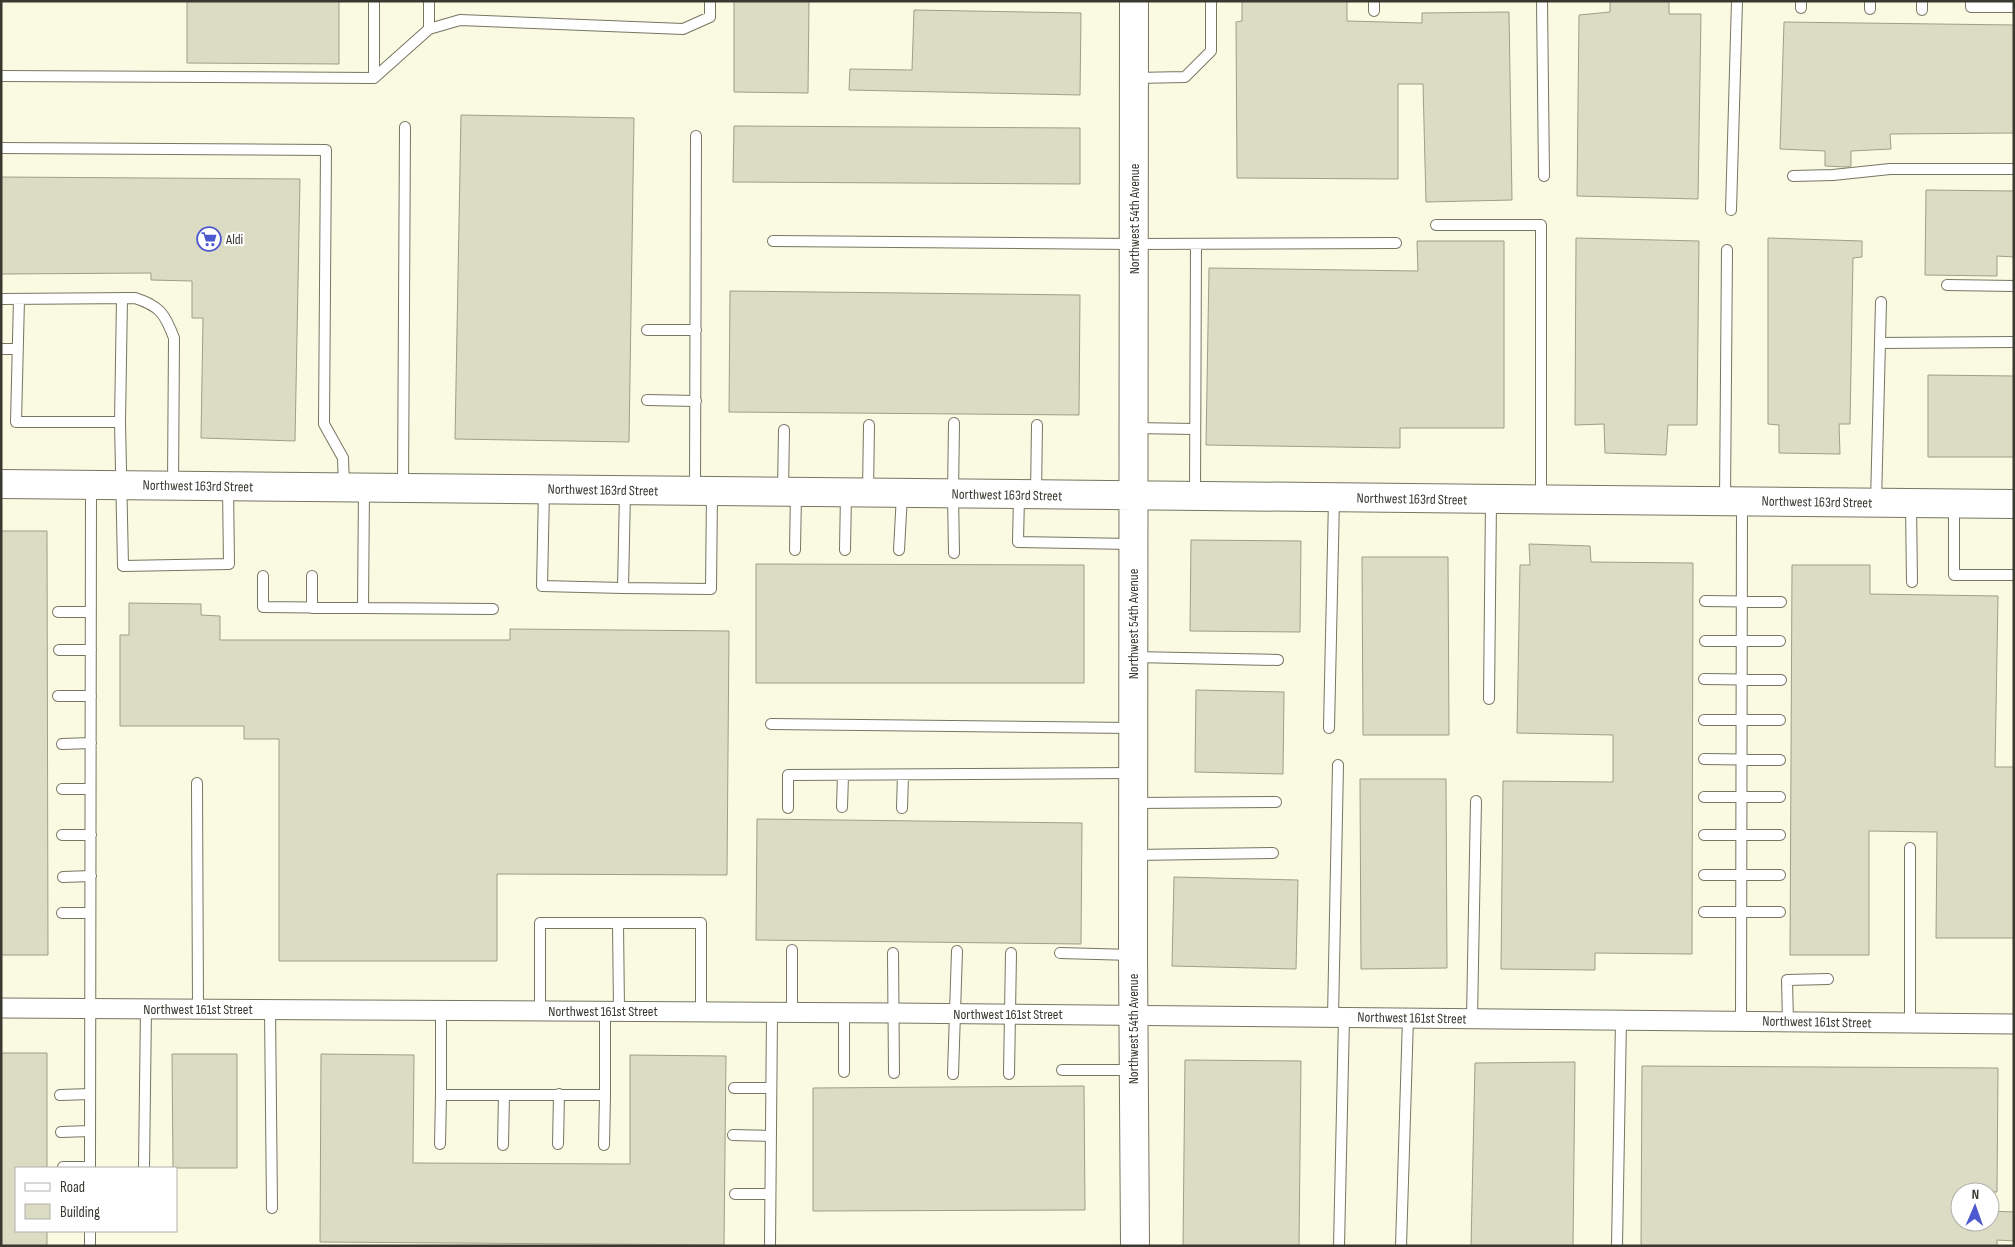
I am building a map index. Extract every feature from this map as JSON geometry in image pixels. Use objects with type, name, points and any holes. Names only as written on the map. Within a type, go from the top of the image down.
[{"type":"street","name":"Northwest 54th Avenue","points":[[1134,1],[1133,1015],[1135,1246]]},
{"type":"street","name":"Northwest 163rd Street","points":[[1,484],[2014,504]]},
{"type":"street","name":"Northwest 161st Street","points":[[1,1008],[772,1012],[2014,1024]]},
{"type":"lane","points":[[374,1],[374,78]]},
{"type":"lane","points":[[429,29],[430,1]]},
{"type":"lane","points":[[1,76],[374,78],[429,29],[460,20],[683,29],[710,17],[710,1]]},
{"type":"lane","points":[[1134,78],[1185,77],[1211,52],[1211,1]]},
{"type":"lane","points":[[1542,1],[1544,176]]},
{"type":"lane","points":[[1731,210],[1737,1]]},
{"type":"lane","points":[[1971,1],[1971,6],[2014,7]]},
{"type":"lane","points":[[403,488],[405,128]]},
{"type":"lane","points":[[544,489],[542,586],[711,589],[696,401],[696,136]]},
{"type":"lane","points":[[1,148],[326,150],[324,424],[343,458],[354,487],[363,608]]},
{"type":"lane","points":[[1792,176],[1833,176],[1890,169],[2014,169]]},
{"type":"lane","points":[[1436,225],[1541,225],[1541,500]]},
{"type":"lane","points":[[773,241],[1134,244],[1396,243]]},
{"type":"lane","points":[[1195,497],[1196,244]]},
{"type":"lane","points":[[1727,250],[1733,501],[1742,602],[1741,1021]]},
{"type":"lane","points":[[1947,285],[2014,286]]},
{"type":"lane","points":[[122,298],[120,422],[123,566],[229,564],[228,486]]},
{"type":"lane","points":[[1,299],[135,298],[151,303],[166,316],[174,338],[173,486]]},
{"type":"lane","points":[[19,299],[16,422],[120,422]]},
{"type":"lane","points":[[1876,503],[1881,302]]},
{"type":"lane","points":[[647,330],[696,330]]},
{"type":"lane","points":[[1880,343],[2014,342]]},
{"type":"lane","points":[[1,349],[18,349]]},
{"type":"lane","points":[[647,400],[696,401]]},
{"type":"lane","points":[[954,423],[954,553]]},
{"type":"lane","points":[[845,550],[869,425]]},
{"type":"lane","points":[[1037,425],[1018,542],[1133,544]]},
{"type":"lane","points":[[1133,428],[1195,429]]},
{"type":"lane","points":[[784,430],[794,550]]},
{"type":"lane","points":[[90,1167],[91,485]]},
{"type":"lane","points":[[623,588],[625,490]]},
{"type":"lane","points":[[899,550],[902,494]]},
{"type":"lane","points":[[1329,728],[1334,498]]},
{"type":"lane","points":[[1489,699],[1492,499]]},
{"type":"lane","points":[[1911,503],[1912,582]]},
{"type":"lane","points":[[1954,503],[1954,575],[2014,575]]},
{"type":"lane","points":[[263,576],[263,608],[493,609]]},
{"type":"lane","points":[[312,576],[312,608]]},
{"type":"lane","points":[[1705,601],[1781,602]]},
{"type":"lane","points":[[58,612],[90,612]]},
{"type":"lane","points":[[1705,641],[1780,641]]},
{"type":"lane","points":[[59,650],[91,650]]},
{"type":"lane","points":[[1133,657],[1278,660]]},
{"type":"lane","points":[[1704,679],[1780,680]]},
{"type":"lane","points":[[58,696],[91,696]]},
{"type":"lane","points":[[1704,720],[1780,720]]},
{"type":"lane","points":[[772,724],[1133,728]]},
{"type":"lane","points":[[62,744],[91,743]]},
{"type":"lane","points":[[1704,760],[1780,760]]},
{"type":"lane","points":[[1338,765],[1340,1246]]},
{"type":"lane","points":[[788,808],[788,775],[1133,773]]},
{"type":"lane","points":[[842,807],[843,775]]},
{"type":"lane","points":[[902,808],[903,775]]},
{"type":"lane","points":[[197,783],[198,1009]]},
{"type":"lane","points":[[62,789],[90,789]]},
{"type":"lane","points":[[1704,797],[1780,797]]},
{"type":"lane","points":[[1472,1018],[1476,801]]},
{"type":"lane","points":[[1133,803],[1276,802]]},
{"type":"lane","points":[[62,835],[90,835]]},
{"type":"lane","points":[[1704,835],[1780,836]]},
{"type":"lane","points":[[1910,848],[1910,1023]]},
{"type":"lane","points":[[1133,855],[1274,853]]},
{"type":"lane","points":[[1704,875],[1780,876]]},
{"type":"lane","points":[[63,877],[90,876]]},
{"type":"lane","points":[[1704,912],[1780,912]]},
{"type":"lane","points":[[62,913],[90,913]]},
{"type":"lane","points":[[540,1011],[540,923],[701,922],[701,1012]]},
{"type":"lane","points":[[604,1145],[605,1094],[618,923]]},
{"type":"lane","points":[[792,950],[792,1013]]},
{"type":"lane","points":[[953,1074],[957,951]]},
{"type":"lane","points":[[893,953],[894,1073]]},
{"type":"lane","points":[[1009,1074],[1011,953]]},
{"type":"lane","points":[[1060,953],[1133,955]]},
{"type":"lane","points":[[1788,1022],[1787,980],[1828,979]]},
{"type":"lane","points":[[144,1167],[146,1009]]},
{"type":"lane","points":[[270,1010],[272,1208]]},
{"type":"lane","points":[[440,1144],[442,1095],[441,1010]]},
{"type":"lane","points":[[770,1246],[772,1012]]},
{"type":"lane","points":[[844,1013],[844,1072]]},
{"type":"lane","points":[[1402,1246],[1408,1018]]},
{"type":"lane","points":[[1617,1246],[1621,1020]]},
{"type":"lane","points":[[1062,1070],[1134,1070]]},
{"type":"lane","points":[[734,1088],[771,1088]]},
{"type":"lane","points":[[60,1095],[90,1094]]},
{"type":"lane","points":[[558,1144],[559,1094]]},
{"type":"lane","points":[[442,1095],[605,1094]]},
{"type":"lane","points":[[503,1145],[504,1095]]},
{"type":"lane","points":[[61,1132],[90,1131]]},
{"type":"lane","points":[[733,1135],[771,1136]]},
{"type":"lane","points":[[735,1194],[770,1194]]},
{"type":"lane","points":[[90,1232],[90,1246]]},
{"type":"building","points":[[187,1],[339,1],[339,64],[187,63]]},
{"type":"building","points":[[734,1],[809,1],[808,93],[734,92]]},
{"type":"building","points":[[1242,1],[1347,1],[1347,21],[1422,23],[1422,13],[1509,12],[1512,200],[1426,202],[1423,84],[1398,84],[1398,179],[1237,178],[1236,22],[1242,21]]},
{"type":"building","points":[[1610,1],[1669,1],[1669,14],[1701,14],[1698,199],[1577,196],[1579,15],[1610,12]]},
{"type":"building","points":[[914,10],[1081,13],[1080,95],[849,90],[850,69],[912,70]]},
{"type":"building","points":[[1784,22],[2014,25],[2014,133],[1890,134],[1891,149],[1851,151],[1851,166],[1846,167],[1825,166],[1825,151],[1780,149]]},
{"type":"building","points":[[461,115],[634,118],[629,442],[455,439]]},
{"type":"building","points":[[734,126],[1080,128],[1080,184],[733,182]]},
{"type":"building","points":[[1,177],[300,179],[295,441],[201,438],[203,318],[192,318],[192,281],[151,280],[151,273],[1,274]]},
{"type":"building","points":[[1926,190],[2014,191],[2014,257],[1997,256],[1997,276],[1925,275]]},
{"type":"building","points":[[1576,238],[1699,241],[1697,425],[1668,425],[1666,455],[1605,453],[1604,424],[1575,425]]},
{"type":"building","points":[[1768,238],[1862,241],[1862,257],[1853,258],[1850,424],[1839,424],[1840,454],[1779,453],[1779,425],[1768,424]]},
{"type":"building","points":[[1417,241],[1504,241],[1504,428],[1400,428],[1400,448],[1206,445],[1209,268],[1418,271]]},
{"type":"building","points":[[730,291],[1080,295],[1079,415],[729,412]]},
{"type":"building","points":[[1928,375],[2014,376],[2014,457],[1928,457]]},
{"type":"building","points":[[1,531],[47,531],[48,955],[1,955]]},
{"type":"building","points":[[1191,540],[1301,541],[1300,632],[1190,631]]},
{"type":"building","points":[[1529,544],[1590,546],[1591,562],[1693,563],[1692,954],[1595,953],[1595,970],[1501,969],[1503,781],[1613,782],[1613,735],[1517,733],[1520,565],[1530,565]]},
{"type":"building","points":[[1362,557],[1448,557],[1449,735],[1363,735]]},
{"type":"building","points":[[756,564],[1084,565],[1084,683],[756,683]]},
{"type":"building","points":[[1792,565],[1870,565],[1870,594],[1998,596],[1995,767],[2014,767],[2014,938],[1936,938],[1937,832],[1869,831],[1869,955],[1790,955]]},
{"type":"building","points":[[129,603],[201,604],[201,615],[220,616],[220,640],[510,640],[510,629],[729,631],[727,875],[497,874],[497,961],[279,961],[279,739],[244,739],[244,726],[120,726],[120,635],[129,635]]},
{"type":"building","points":[[1196,690],[1284,692],[1283,774],[1195,772]]},
{"type":"building","points":[[1360,779],[1446,779],[1447,968],[1361,969]]},
{"type":"building","points":[[757,819],[1082,823],[1081,944],[756,940]]},
{"type":"building","points":[[1174,877],[1298,880],[1296,969],[1172,966]]},
{"type":"building","points":[[1,1053],[47,1053],[47,1167],[15,1167],[15,1232],[47,1232],[47,1246],[1,1246]]},
{"type":"building","points":[[172,1054],[237,1054],[237,1168],[173,1167]]},
{"type":"building","points":[[321,1054],[414,1055],[413,1163],[630,1164],[630,1055],[726,1056],[724,1245],[320,1242]]},
{"type":"building","points":[[1185,1060],[1301,1061],[1299,1246],[1183,1246]]},
{"type":"building","points":[[1575,1062],[1573,1246],[1471,1246],[1475,1063]]},
{"type":"building","points":[[1642,1066],[1998,1068],[1997,1182],[1950,1182],[1950,1232],[2000,1232],[2000,1211],[2014,1212],[2014,1241],[1997,1240],[1997,1246],[1641,1246]]},
{"type":"building","points":[[1084,1086],[1085,1210],[813,1211],[813,1088]]},
{"type":"place","name":"Aldi","points":[[209,239]]}]
